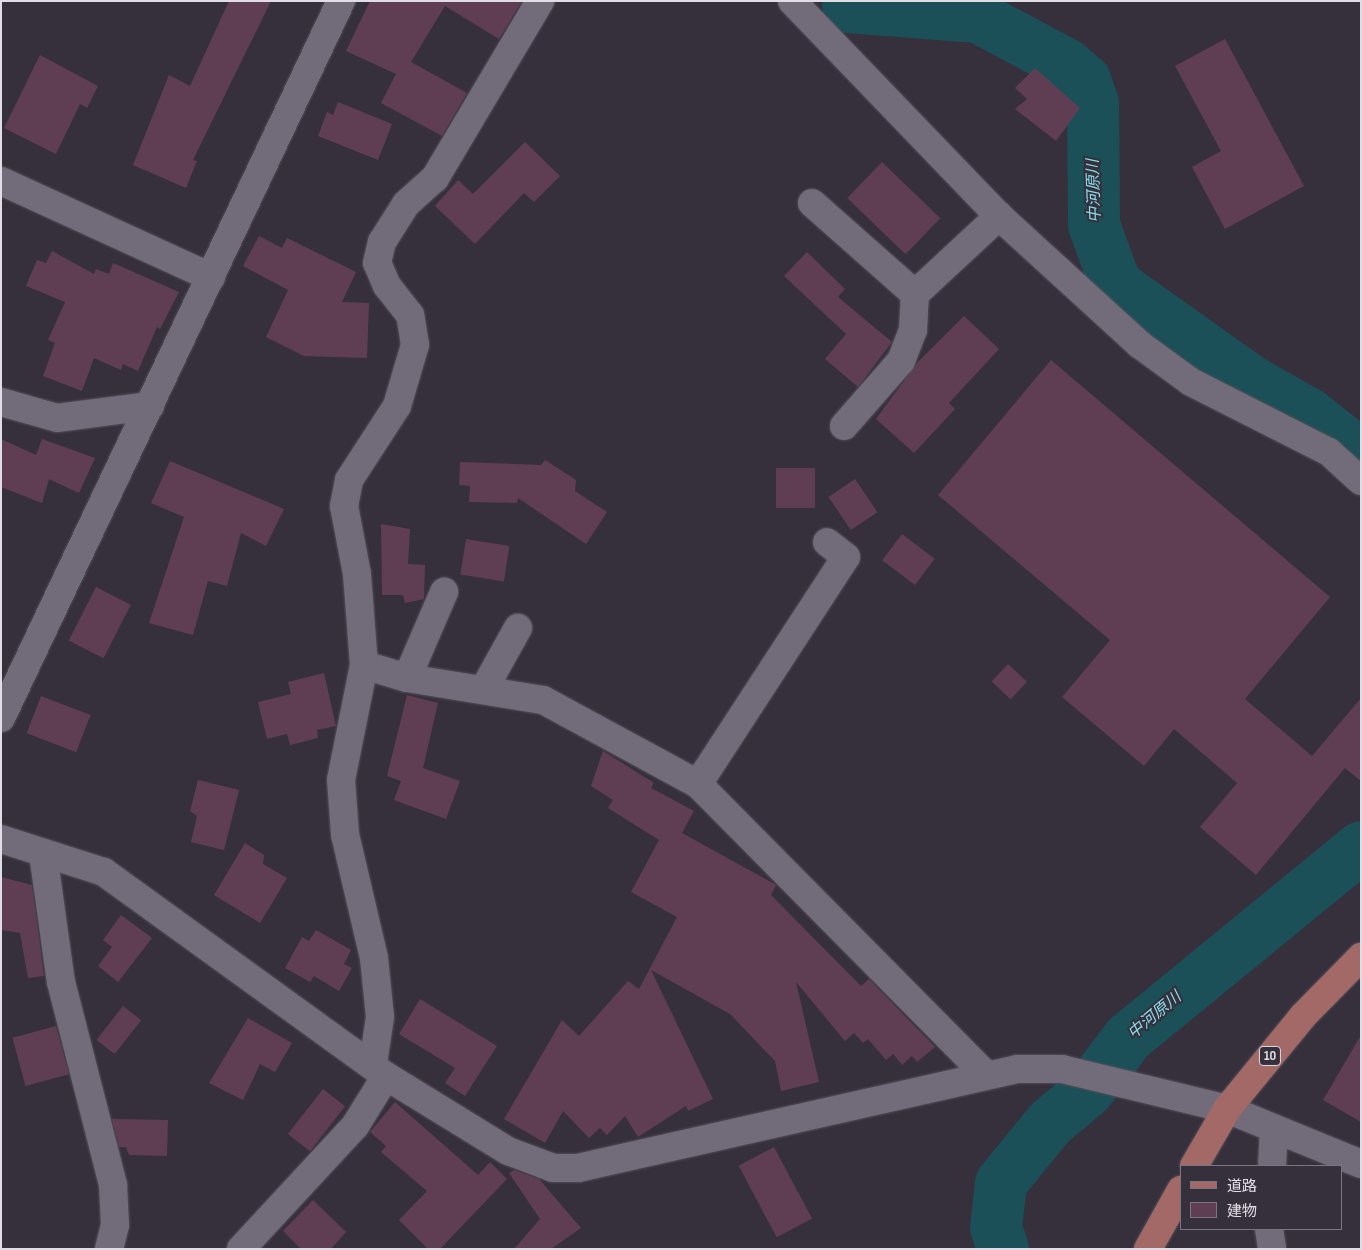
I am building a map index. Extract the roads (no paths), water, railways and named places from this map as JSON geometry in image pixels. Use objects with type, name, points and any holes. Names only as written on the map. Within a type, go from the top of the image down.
[{"type":"main road","name":"10","points":[[1195,1165],[1227,1110],[1303,1016],[1361,957]]},
{"type":"main road","points":[[1148,1249],[1180,1192]]},
{"type":"street","points":[[1,718],[341,1]]},
{"type":"street","points":[[242,1249],[355,1126],[379,1070],[380,1017],[374,958],[345,834],[341,780],[364,665],[357,574],[344,506],[349,480],[397,406],[415,345],[410,315],[387,286],[377,263],[382,242],[406,204],[435,178],[540,1]]},
{"type":"street","points":[[792,1],[999,216],[1139,344],[1191,382],[1328,452],[1361,481]]},
{"type":"street","points":[[1,181],[211,277]]},
{"type":"street","points":[[812,203],[915,294]]},
{"type":"street","points":[[844,426],[901,361],[913,330],[915,294],[999,216]]},
{"type":"street","points":[[1,402],[57,418],[150,406]]},
{"type":"street","points":[[698,784],[846,557],[827,542]]},
{"type":"street","points":[[407,678],[444,592]]},
{"type":"street","points":[[484,689],[518,628]]},
{"type":"street","points":[[364,665],[407,678],[543,700],[698,784],[985,1074]]},
{"type":"street","points":[[1,839],[104,872],[379,1070],[508,1150],[553,1168],[578,1168],[985,1074],[1062,1069],[1227,1110],[1361,1164]]},
{"type":"street","points":[[43,853],[61,982],[113,1185],[115,1225],[109,1249]]},
{"type":"street","points":[[1272,1165],[1274,1129]]},
{"type":"street","points":[[1269,1230],[1272,1249]]},
{"type":"waterway","name":"中河原川","points":[[848,7],[978,17],[1066,64],[1085,80],[1093,103],[1094,225],[1116,285],[1251,381],[1309,414],[1361,455]]},
{"type":"waterway","name":"中河原川","points":[[1003,1249],[996,1228],[1001,1183],[1050,1123],[1088,1091],[1128,1038],[1361,847]]}]
